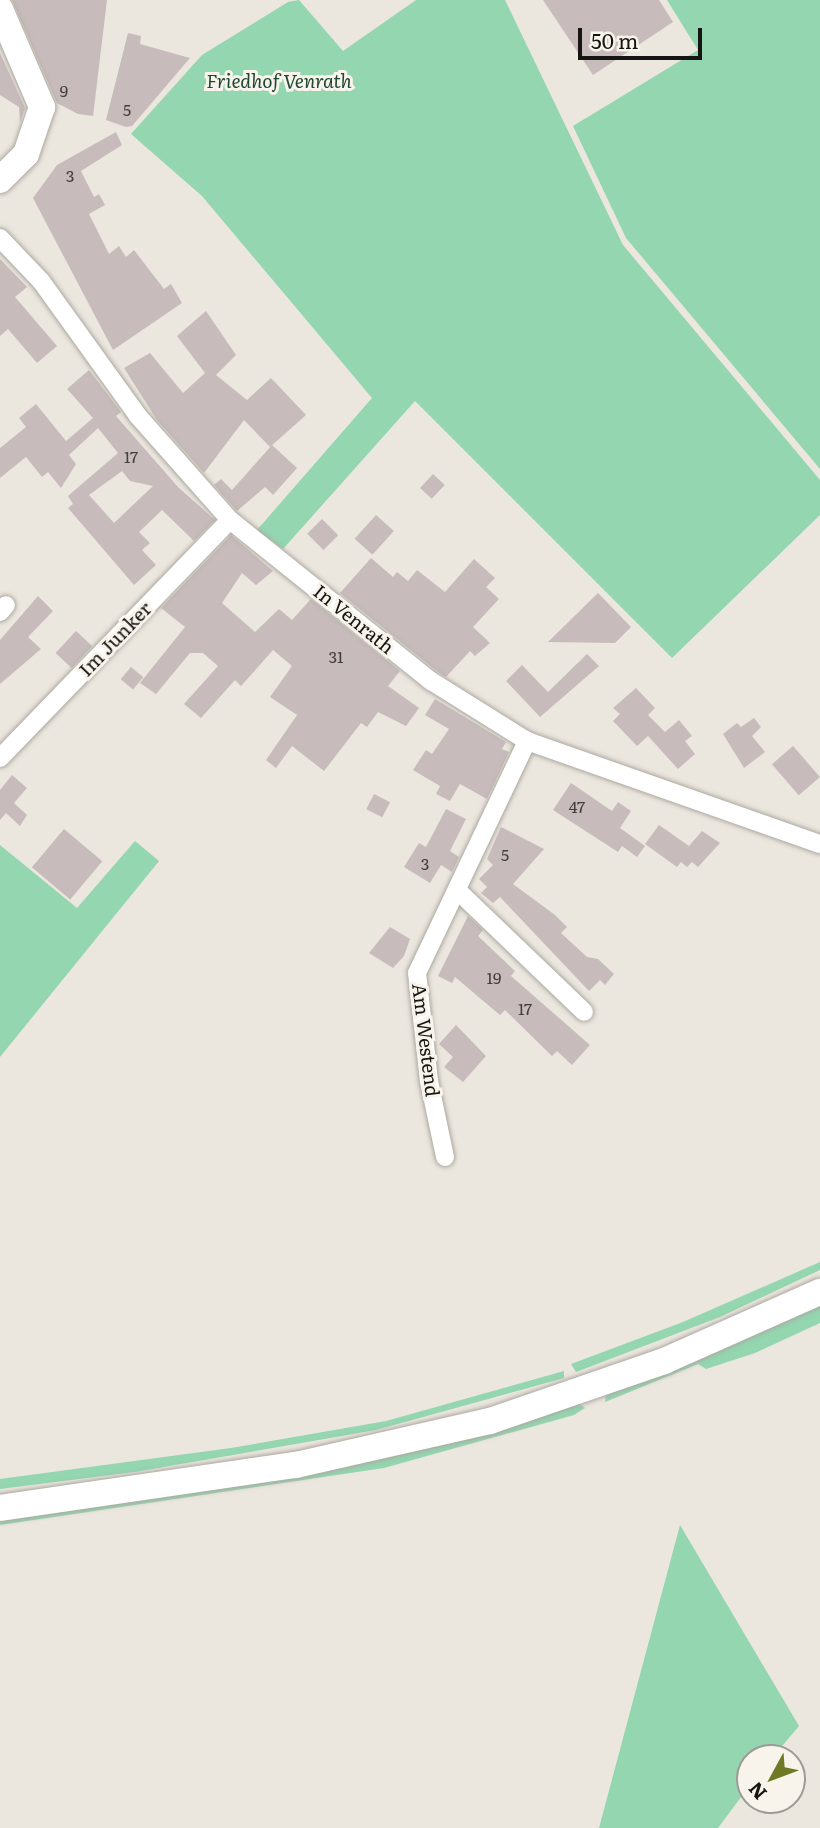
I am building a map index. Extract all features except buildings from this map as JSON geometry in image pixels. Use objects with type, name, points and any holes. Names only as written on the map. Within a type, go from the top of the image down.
[{"type":"street","points":[[0,9],[41,107],[34,137],[9,171]]},
{"type":"street","name":"In Venrath","points":[[0,238],[41,281],[138,416],[230,520],[431,681],[527,741],[820,844]]},
{"type":"street","name":"Im Junker","points":[[0,758],[230,520]]},
{"type":"street","name":"Am Westend","points":[[444,1157],[429,1081],[417,972],[527,741]]},
{"type":"street","points":[[457,890],[584,1012]]},
{"type":"street","points":[[0,1508],[296,1465],[490,1421],[664,1361],[820,1292]]},
{"type":"green space","name":"Friedhof Venrath","points":[[299,0],[343,51],[416,0],[505,0],[623,245],[820,480],[820,515],[672,658],[415,401],[283,549],[257,530],[372,398],[202,196],[131,134],[202,55],[288,2]]},
{"type":"green space","points":[[667,0],[820,0],[820,469],[626,238],[573,126],[698,50]]},
{"type":"green space","points":[[135,841],[159,861],[0,1057],[0,845],[77,908]]},
{"type":"green space","points":[[820,1262],[820,1270],[720,1317],[576,1372],[571,1364],[683,1322]]},
{"type":"green space","points":[[820,1302],[820,1323],[755,1353],[706,1369],[698,1364],[605,1402],[606,1393]]},
{"type":"green space","points":[[564,1371],[564,1378],[376,1430],[135,1472],[0,1489],[0,1479],[231,1448],[386,1421]]},
{"type":"green space","points":[[579,1403],[585,1408],[574,1415],[384,1468],[0,1525],[0,1518]]},
{"type":"green space","points":[[680,1525],[799,1726],[784,1744],[736,1744],[736,1804],[718,1828],[599,1828]]}]
